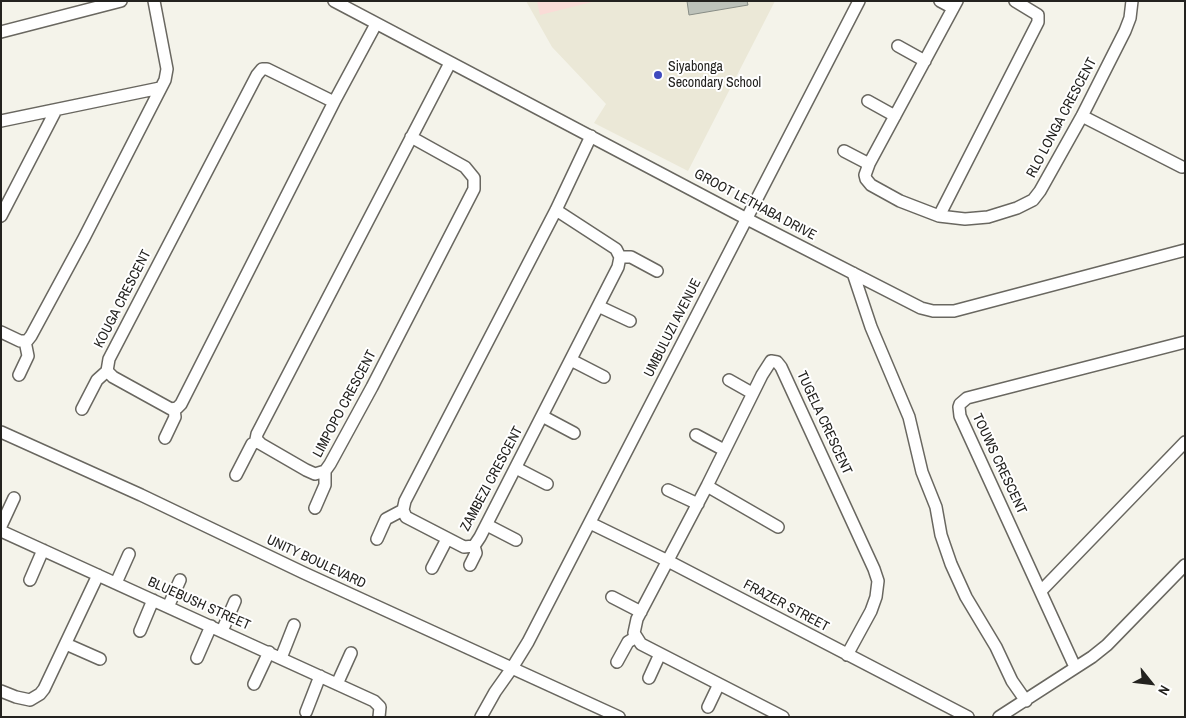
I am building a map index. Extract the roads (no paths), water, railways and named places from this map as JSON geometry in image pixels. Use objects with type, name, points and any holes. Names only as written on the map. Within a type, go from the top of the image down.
[{"type":"street","points":[[1,32],[121,1]]},
{"type":"street","points":[[25,341],[34,331],[84,238],[165,80],[167,70],[154,1]]},
{"type":"street","name":"GROOT LETHABA DRIVE","points":[[334,1],[921,308],[933,311],[954,312],[1185,250]]},
{"type":"street","name":"UMBULUZI AVENUE","points":[[481,717],[528,642],[859,1]]},
{"type":"street","points":[[844,151],[869,164],[955,5],[940,1]]},
{"type":"street","points":[[939,216],[1038,22],[1038,15],[1015,1]]},
{"type":"street","name":"RLO LONGA CRESCENT","points":[[869,164],[865,175],[871,185],[900,201],[939,216],[965,219],[988,217],[1017,208],[1033,200],[1046,181],[1082,116],[1130,18],[1132,1]]},
{"type":"street","points":[[165,438],[175,418],[174,409],[181,404],[334,102],[376,24]]},
{"type":"street","points":[[898,46],[925,61]]},
{"type":"street","points":[[236,475],[252,444],[258,441],[257,434],[450,63]]},
{"type":"street","name":"KOUGA CRESCENT","points":[[174,409],[168,408],[119,381],[107,371],[109,359],[257,75],[262,69],[267,69],[334,102]]},
{"type":"street","points":[[1,121],[160,88]]},
{"type":"street","points":[[868,101],[895,116]]},
{"type":"street","points":[[1,216],[56,110]]},
{"type":"street","points":[[1082,116],[1182,167]]},
{"type":"street","points":[[377,539],[386,519],[403,510],[407,496],[556,210],[591,136]]},
{"type":"street","name":"LIMPOPO CRESCENT","points":[[258,441],[310,472],[315,474],[325,471],[372,387],[474,189],[474,178],[465,167],[411,137]]},
{"type":"street","points":[[556,210],[616,249],[620,257],[631,257],[657,271]]},
{"type":"street","name":"ZAMBEZI CRESCENT","points":[[403,510],[406,517],[447,539],[464,547],[474,546],[516,468],[618,267],[620,257]]},
{"type":"street","points":[[853,274],[871,327],[907,412],[922,472],[936,508],[941,535],[951,564],[966,597],[996,647],[1012,681],[1026,701]]},
{"type":"street","points":[[598,306],[630,321]]},
{"type":"street","points":[[1,332],[20,341],[25,341]]},
{"type":"street","points":[[19,375],[28,356],[25,341]]},
{"type":"street","name":"TOUWS CRESCENT","points":[[1075,667],[960,416],[960,404],[968,398],[1185,342]]},
{"type":"street","points":[[571,360],[604,377]]},
{"type":"street","name":"TUGELA CRESCENT","points":[[636,638],[634,633],[635,626],[641,612],[698,504],[752,394],[769,363],[773,361],[777,362],[781,367],[878,581],[876,596],[863,627],[848,655]]},
{"type":"street","points":[[82,409],[97,380],[107,371]]},
{"type":"street","points":[[729,380],[752,394]]},
{"type":"street","points":[[542,416],[574,433]]},
{"type":"street","name":"UNITY BOULEVARD","points":[[1,432],[619,717]]},
{"type":"street","points":[[696,435],[724,450]]},
{"type":"street","points":[[1041,591],[1185,442]]},
{"type":"street","points":[[516,468],[547,484]]},
{"type":"street","points":[[315,508],[325,486],[325,471]]},
{"type":"street","points":[[707,486],[778,527]]},
{"type":"street","points":[[668,490],[698,504]]},
{"type":"street","points":[[1,526],[14,498]]},
{"type":"street","name":"FRAZER STREET","points":[[590,523],[668,561],[968,717]]},
{"type":"street","points":[[486,525],[516,540]]},
{"type":"street","name":"BLUEBUSH STREET","points":[[1,531],[374,701],[380,713]]},
{"type":"street","points":[[432,568],[447,539]]},
{"type":"street","points":[[470,565],[476,553],[474,546]]},
{"type":"street","points":[[30,580],[43,550]]},
{"type":"street","points":[[116,583],[129,554]]},
{"type":"street","points":[[999,717],[1016,712],[1026,701],[1092,657],[1112,641],[1185,565]]},
{"type":"street","points":[[1,691],[24,699],[36,698],[44,688],[98,575]]},
{"type":"street","points":[[168,607],[180,580]]},
{"type":"street","points":[[612,597],[641,612]]},
{"type":"street","points":[[140,631],[153,600]]},
{"type":"street","points":[[222,631],[235,601]]},
{"type":"street","points":[[280,658],[294,625]]},
{"type":"street","points":[[197,658],[211,626]]},
{"type":"street","points":[[617,662],[628,642],[636,638],[641,644],[781,716]]},
{"type":"street","points":[[66,644],[100,660]]},
{"type":"street","points":[[254,684],[269,652]]},
{"type":"street","points":[[337,684],[351,653]]},
{"type":"street","points":[[649,678],[660,654]]},
{"type":"street","points":[[306,712],[320,676]]},
{"type":"street","points":[[708,707],[719,684]]},
{"type":"place","name":"Siyabonga Secondary School","points":[[658,75]]}]
